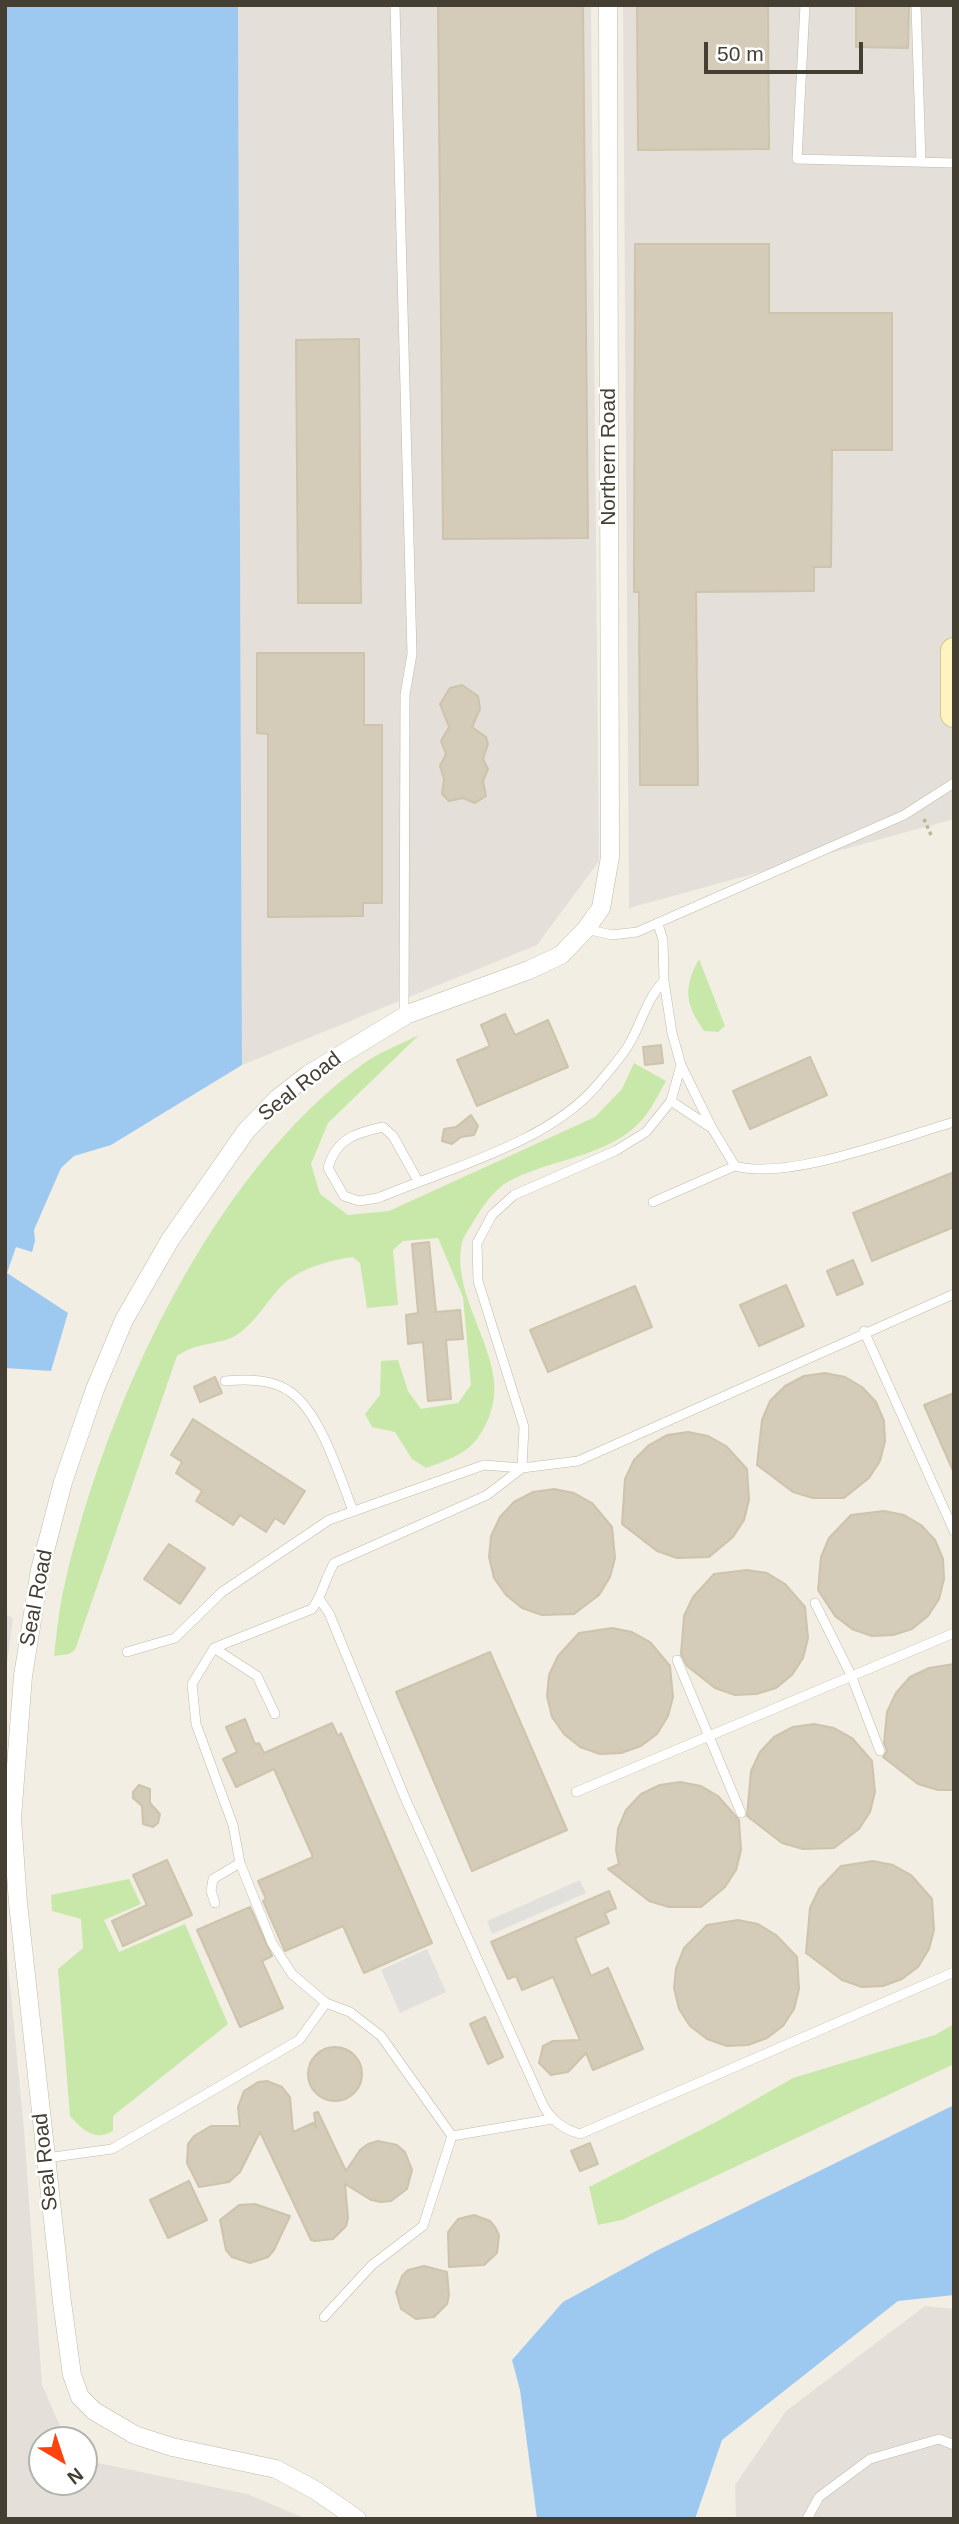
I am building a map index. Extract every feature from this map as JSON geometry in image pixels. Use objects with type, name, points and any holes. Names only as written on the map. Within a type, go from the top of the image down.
[{"type":"street","name":"Northern Road","points":[[601,908],[610,857],[608,5]]},
{"type":"street","points":[[954,651],[954,714]]},
{"type":"street","name":"Seal Road","points":[[357,2519],[315,2490],[276,2469],[172,2447],[135,2435],[94,2411],[80,2397],[72,2375],[63,2314],[18,1903],[12,1818],[23,1676],[40,1570],[63,1482],[95,1388],[124,1320],[170,1240],[246,1131],[278,1098],[310,1074],[404,1016],[529,970],[561,955],[586,929],[601,908]]},
{"type":"lane","points":[[395,5],[412,654],[405,695],[404,1016]]},
{"type":"lane","points":[[805,5],[797,159],[954,163]]},
{"type":"lane","points":[[916,5],[921,163]]},
{"type":"lane","points":[[586,929],[612,935],[638,932],[904,815],[954,783]]},
{"type":"lane","points":[[658,923],[663,940],[664,981],[671,1033],[681,1065],[712,1128],[735,1166]]},
{"type":"lane","points":[[418,1181],[393,1136],[383,1128],[360,1132],[344,1140],[333,1153],[328,1168],[344,1196],[359,1201],[378,1198],[527,1136],[564,1116],[597,1086],[627,1047],[654,990],[664,981]]},
{"type":"lane","points":[[522,1468],[524,1427],[478,1281],[477,1243],[492,1215],[514,1195],[625,1145],[646,1132],[671,1101],[681,1065]]},
{"type":"lane","points":[[671,1101],[712,1128]]},
{"type":"lane","points":[[653,1202],[735,1166],[751,1170],[776,1170],[954,1122]]},
{"type":"lane","points":[[127,1652],[175,1638],[222,1592],[328,1520],[484,1465],[522,1468],[578,1461],[954,1294]]},
{"type":"lane","points":[[864,1332],[954,1531]]},
{"type":"lane","points":[[225,1381],[250,1379],[289,1390],[321,1428],[353,1511]]},
{"type":"lane","points":[[452,2136],[381,2036],[350,2012],[326,2003],[292,1974],[272,1942],[240,1863],[233,1825],[196,1724],[192,1684],[214,1648],[312,1609],[320,1600],[322,1585],[334,1563],[487,1494],[522,1468]]},
{"type":"lane","points":[[320,1600],[329,1613],[405,1798],[538,2094],[552,2119],[580,2134],[954,1972]]},
{"type":"lane","points":[[815,1603],[851,1675],[880,1751]]},
{"type":"lane","points":[[576,1792],[954,1633]]},
{"type":"lane","points":[[214,1648],[257,1676],[275,1714]]},
{"type":"lane","points":[[677,1660],[741,1813]]},
{"type":"lane","points":[[215,1903],[211,1891],[213,1879],[240,1863]]},
{"type":"lane","points":[[46,2158],[111,2148],[299,2040],[326,2003]]},
{"type":"lane","points":[[452,2136],[552,2119]]},
{"type":"lane","points":[[324,2317],[372,2265],[424,2226],[452,2136]]},
{"type":"lane","points":[[807,2519],[819,2497],[870,2459],[939,2439],[954,2445]]},
{"type":"shaded area","points":[[238,5],[591,5],[599,861],[537,945],[242,1065]]},
{"type":"shaded area","points":[[623,5],[954,5],[954,819],[629,908]]},
{"type":"shaded area","points":[[5,1614],[13,1618],[5,1678]]},
{"type":"shaded area","points":[[580,1880],[586,1893],[492,1934],[487,1921]]},
{"type":"shaded area","points":[[5,1932],[24,2130],[42,2385],[60,2426],[28,2426],[28,2496],[98,2496],[98,2463],[247,2494],[307,2519],[5,2519]]},
{"type":"shaded area","points":[[427,1949],[446,1992],[400,2013],[381,1970]]},
{"type":"shaded area","points":[[925,2306],[954,2309],[954,2519],[736,2519],[735,2485],[786,2411]]},
{"type":"green space","points":[[699,959],[725,1026],[718,1032],[704,1031],[690,1004],[690,979]]},
{"type":"green space","points":[[419,1035],[328,1123],[311,1164],[320,1194],[348,1215],[389,1211],[595,1117],[622,1089],[634,1063],[666,1081],[646,1115],[629,1132],[600,1148],[506,1183],[489,1199],[464,1236],[460,1264],[464,1287],[488,1352],[493,1374],[494,1396],[484,1428],[465,1451],[426,1468],[412,1459],[395,1432],[372,1427],[365,1414],[380,1395],[381,1361],[398,1360],[408,1391],[421,1409],[458,1403],[471,1385],[463,1297],[438,1238],[403,1241],[393,1250],[398,1305],[367,1308],[360,1263],[353,1257],[305,1270],[284,1284],[238,1334],[177,1356],[75,1650],[69,1654],[54,1656],[63,1592],[83,1514],[107,1442],[137,1369],[172,1298],[213,1229],[258,1166],[308,1111],[363,1064]]},
{"type":"green space","points":[[129,1879],[141,1904],[104,1920],[119,1952],[185,1924],[228,2024],[113,2116],[113,2131],[94,2135],[70,2116],[58,1969],[83,1948],[81,1919],[52,1911],[51,1895]]},
{"type":"green space","points":[[954,2024],[954,2064],[622,2220],[598,2225],[589,2187],[718,2121],[793,2078],[935,2035]]},
{"type":"water","points":[[5,5],[238,5],[242,1065],[111,1145],[74,1156],[61,1168],[34,1230],[32,1252],[16,1247],[7,1273],[68,1313],[51,1371],[5,1368]]},
{"type":"water","points":[[954,2105],[954,2295],[898,2301],[722,2440],[695,2519],[537,2519],[520,2390],[512,2360],[563,2302],[656,2251]]},
{"type":"building","points":[[438,5],[583,5],[588,538],[443,539]]},
{"type":"building","points":[[637,5],[768,5],[769,149],[638,150]]},
{"type":"building","points":[[856,5],[909,5],[908,48],[856,47]]},
{"type":"building","points":[[635,244],[769,244],[769,313],[892,313],[892,450],[832,450],[831,567],[814,567],[814,591],[696,592],[698,785],[640,785],[639,592],[634,592]]},
{"type":"building","points":[[359,339],[361,603],[298,603],[296,340]]},
{"type":"building","points":[[257,653],[364,653],[364,725],[382,725],[382,903],[363,903],[363,916],[268,917],[268,734],[257,733]]},
{"type":"building","points":[[462,685],[478,696],[480,709],[472,727],[486,737],[488,744],[483,759],[488,769],[483,781],[486,796],[475,803],[463,798],[449,801],[442,794],[444,779],[440,766],[446,754],[441,741],[449,727],[440,704],[450,688]]},
{"type":"building","points":[[505,1014],[515,1035],[548,1020],[568,1067],[477,1106],[457,1060],[490,1046],[481,1025]]},
{"type":"building","points":[[661,1045],[663,1063],[645,1065],[643,1047]]},
{"type":"building","points":[[810,1057],[827,1095],[750,1129],[733,1091]]},
{"type":"building","points":[[471,1115],[478,1126],[474,1135],[461,1137],[452,1144],[442,1141],[444,1129],[456,1127]]},
{"type":"building","points":[[954,1172],[954,1227],[872,1261],[853,1213]]},
{"type":"building","points":[[429,1242],[436,1312],[460,1310],[463,1339],[446,1340],[451,1399],[428,1401],[423,1342],[408,1344],[406,1315],[418,1313],[412,1244]]},
{"type":"building","points":[[853,1260],[863,1284],[837,1295],[827,1271]]},
{"type":"building","points":[[786,1285],[804,1326],[759,1346],[740,1305]]},
{"type":"building","points":[[635,1286],[652,1327],[548,1372],[530,1330]]},
{"type":"building","points":[[825,1373],[845,1377],[862,1387],[876,1402],[884,1421],[885,1441],[880,1461],[869,1478],[844,1498],[813,1498],[793,1492],[757,1465],[762,1420],[770,1401],[785,1386],[804,1376]]},
{"type":"building","points":[[215,1377],[222,1393],[200,1402],[194,1387]]},
{"type":"building","points":[[954,1393],[954,1473],[924,1405]]},
{"type":"building","points":[[193,1419],[305,1491],[284,1524],[275,1518],[266,1532],[240,1515],[233,1525],[196,1501],[202,1491],[176,1473],[182,1462],[171,1455]]},
{"type":"building","points":[[688,1432],[708,1436],[726,1446],[747,1469],[749,1500],[744,1520],[733,1537],[709,1557],[677,1558],[657,1551],[622,1524],[625,1479],[634,1460],[649,1445],[667,1435]]},
{"type":"building","points":[[554,1489],[574,1493],[592,1503],[612,1527],[615,1558],[610,1577],[599,1595],[574,1614],[542,1615],[522,1608],[506,1595],[494,1578],[489,1557],[491,1536],[500,1517],[514,1502],[533,1492]]},
{"type":"building","points":[[884,1511],[904,1515],[921,1525],[935,1540],[943,1559],[944,1579],[939,1599],[928,1616],[912,1629],[893,1635],[872,1636],[852,1629],[835,1616],[818,1590],[821,1557],[829,1538],[851,1515]]},
{"type":"building","points":[[169,1544],[205,1568],[180,1604],[144,1579]]},
{"type":"building","points":[[747,1570],[767,1573],[785,1584],[805,1607],[808,1638],[803,1658],[792,1675],[776,1688],[756,1694],[735,1695],[715,1688],[687,1666],[681,1654],[684,1616],[693,1597],[714,1574]]},
{"type":"building","points":[[612,1628],[632,1632],[650,1642],[670,1666],[673,1697],[668,1716],[657,1734],[641,1746],[621,1753],[600,1754],[580,1747],[564,1734],[552,1717],[547,1696],[549,1675],[558,1656],[579,1633]]},
{"type":"building","points":[[490,1652],[567,1830],[472,1871],[396,1692]]},
{"type":"building","points":[[954,1664],[954,1790],[938,1790],[918,1784],[883,1757],[887,1751],[884,1743],[887,1712],[896,1693],[910,1677],[929,1668]]},
{"type":"building","points":[[245,1719],[255,1744],[259,1743],[264,1753],[332,1723],[338,1736],[341,1733],[432,1943],[364,1973],[343,1926],[285,1951],[263,1901],[266,1899],[258,1881],[313,1857],[274,1769],[236,1787],[223,1759],[237,1752],[226,1727]]},
{"type":"building","points":[[814,1724],[834,1728],[852,1738],[872,1761],[875,1792],[870,1812],[859,1829],[834,1848],[803,1849],[782,1843],[747,1816],[751,1771],[760,1752],[774,1737],[793,1727]]},
{"type":"building","points":[[680,1782],[701,1786],[718,1796],[739,1820],[741,1850],[736,1870],[725,1887],[701,1907],[669,1907],[649,1901],[608,1869],[619,1864],[616,1850],[618,1829],[626,1810],[641,1794],[660,1785]]},
{"type":"building","points":[[139,1785],[150,1789],[150,1803],[160,1814],[158,1823],[153,1827],[143,1824],[142,1806],[133,1798],[133,1792]]},
{"type":"building","points":[[167,1860],[192,1915],[123,1946],[112,1921],[147,1905],[133,1875]]},
{"type":"building","points":[[873,1861],[893,1865],[911,1875],[932,1899],[934,1930],[929,1949],[918,1967],[902,1979],[883,1986],[862,1987],[842,1980],[806,1953],[810,1908],[819,1889],[841,1866]]},
{"type":"building","points":[[609,1891],[616,1908],[605,1913],[609,1923],[575,1938],[591,1976],[608,1968],[643,2049],[593,2070],[586,2053],[568,2072],[551,2075],[539,2063],[543,2046],[553,2041],[580,2040],[553,1977],[522,1990],[516,1976],[508,1979],[491,1942]]},
{"type":"building","points":[[250,1907],[272,1956],[262,1961],[283,2008],[240,2027],[197,1930]]},
{"type":"building","points":[[738,1920],[758,1924],[776,1935],[797,1957],[799,1989],[794,2009],[783,2026],[767,2038],[748,2045],[727,2046],[707,2039],[690,2026],[679,2009],[674,1988],[676,1968],[684,1948],[707,1925]]},
{"type":"building","points":[[485,2017],[503,2057],[488,2064],[470,2024]]},
{"type":"building","points":[[335,2047],[354,2055],[362,2074],[354,2093],[335,2101],[316,2093],[308,2074],[316,2055]]},
{"type":"building","points":[[267,2081],[282,2087],[290,2097],[293,2132],[313,2123],[316,2128],[314,2113],[318,2112],[346,2171],[360,2150],[368,2144],[378,2141],[397,2145],[405,2152],[412,2170],[407,2189],[391,2201],[381,2202],[371,2200],[345,2184],[348,2218],[346,2226],[333,2239],[311,2240],[260,2132],[240,2172],[229,2182],[199,2187],[187,2163],[188,2144],[194,2136],[211,2126],[240,2126],[238,2107],[244,2091],[258,2082]]},
{"type":"building","points":[[590,2143],[598,2164],[580,2171],[571,2151]]},
{"type":"building","points":[[189,2181],[207,2220],[168,2238],[150,2200]]},
{"type":"building","points":[[255,2204],[290,2216],[274,2250],[268,2257],[250,2263],[232,2257],[226,2250],[220,2220],[239,2205]]},
{"type":"building","points":[[474,2215],[490,2221],[495,2227],[499,2235],[497,2253],[484,2265],[449,2267],[448,2232],[458,2219]]},
{"type":"building","points":[[424,2266],[447,2272],[449,2295],[447,2304],[434,2317],[416,2319],[401,2309],[396,2292],[402,2276],[408,2270]]}]
